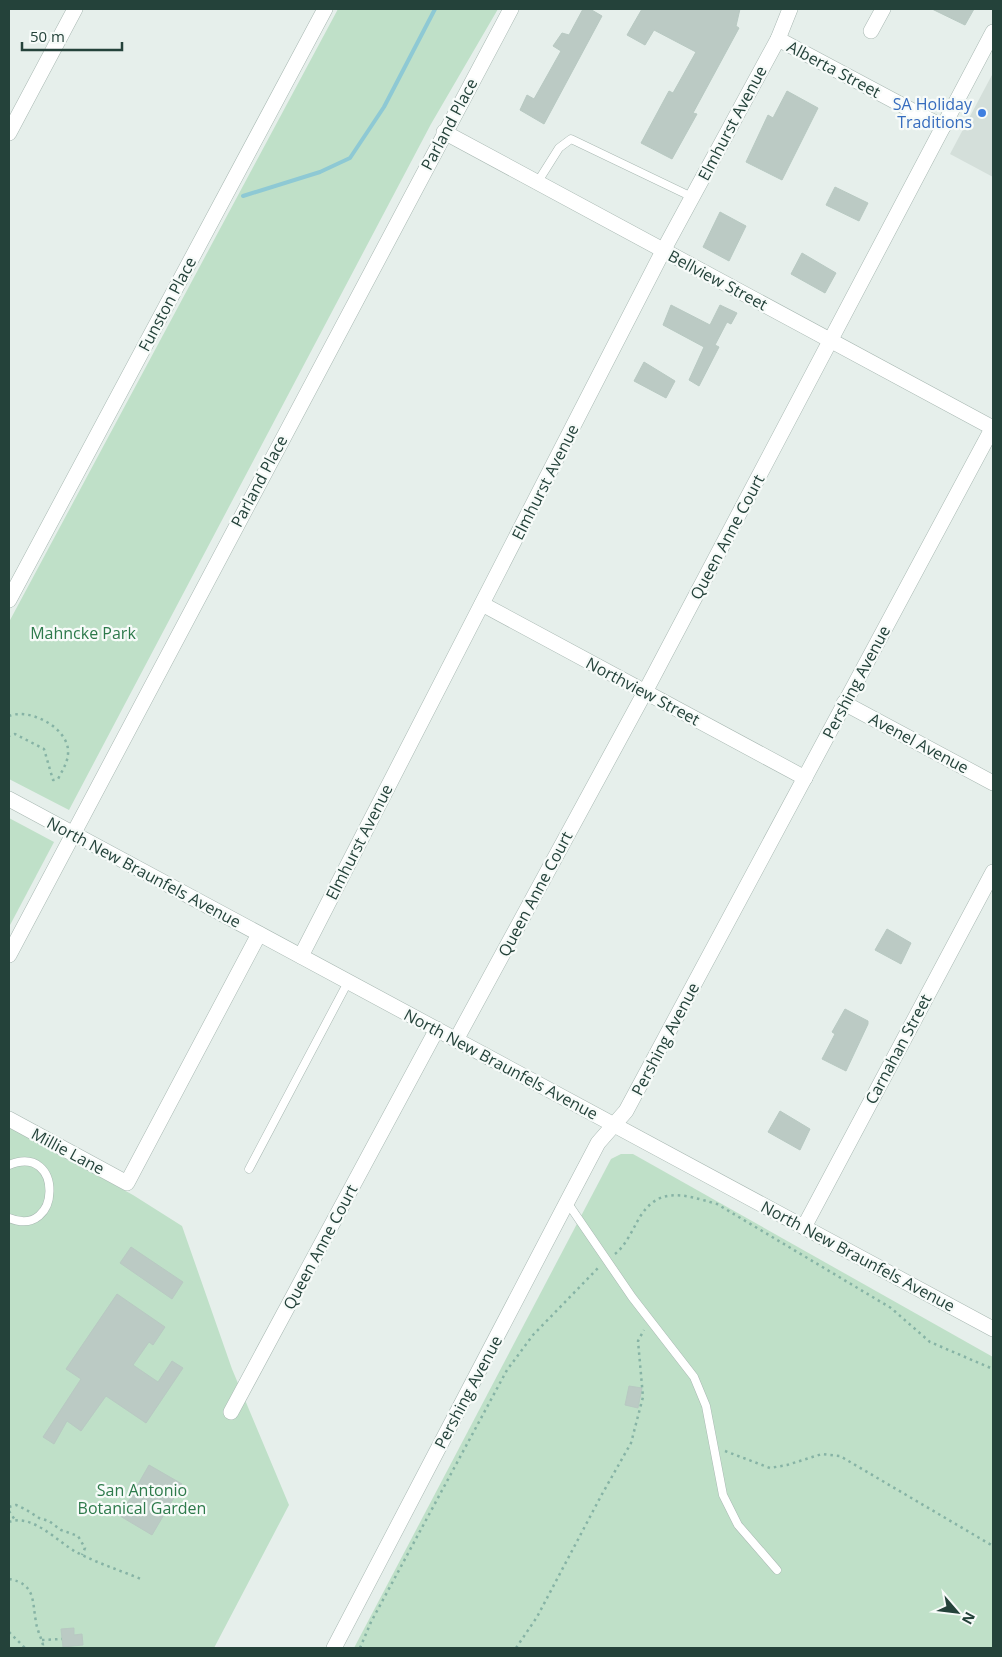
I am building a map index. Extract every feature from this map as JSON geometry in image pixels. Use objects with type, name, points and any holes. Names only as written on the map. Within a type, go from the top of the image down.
[{"type":"street","points":[[9,133],[75,9]]},
{"type":"street","name":"Funston Place","points":[[9,600],[324,9]]},
{"type":"street","name":"Parland Place","points":[[9,955],[444,132],[511,9]]},
{"type":"street","name":"Elmhurst Avenue","points":[[300,956],[663,251],[778,39],[789,9]]},
{"type":"street","points":[[871,31],[883,9]]},
{"type":"street","name":"Queen Anne Court","points":[[456,1040],[645,692],[943,127],[992,38]]},
{"type":"street","name":"Alberta Street","points":[[778,39],[943,127]]},
{"type":"street","name":"Bellview Street","points":[[444,132],[993,428]]},
{"type":"street","name":"Pershing Avenue","points":[[334,1648],[598,1144],[626,1111],[993,428]]},
{"type":"street","name":"Northview Street","points":[[482,604],[805,778]]},
{"type":"street","name":"Avenel Avenue","points":[[844,703],[993,783]]},
{"type":"street","name":"North New Braunfels Avenue","points":[[9,799],[613,1125],[993,1327]]},
{"type":"street","name":"Carnahan Street","points":[[804,1227],[993,872]]},
{"type":"street","name":"Millie Lane","points":[[9,1120],[127,1183],[259,934]]},
{"type":"street","name":"Queen Anne Court","points":[[231,1412],[437,1030]]},
{"type":"lane","points":[[537,183],[559,148],[571,139],[692,197]]},
{"type":"lane","points":[[249,1170],[348,982]]},
{"type":"lane","points":[[9,1218],[24,1221],[33,1218],[47,1206],[50,1197],[48,1178],[42,1170],[25,1162],[11,1161]]},
{"type":"lane","points":[[567,1202],[606,1260],[694,1377],[706,1406],[723,1494],[738,1525],[777,1570]]},
{"type":"path","points":[[9,716],[23,714],[53,726],[68,748],[67,762],[58,779],[53,780],[44,749],[15,734],[9,736]]},
{"type":"path","points":[[360,1648],[376,1613],[507,1370],[539,1328],[606,1260],[618,1252],[631,1234],[644,1210],[656,1199],[673,1196],[694,1198],[717,1204],[891,1308],[930,1342],[993,1369]]},
{"type":"path","points":[[516,1648],[537,1617],[631,1443],[644,1397],[638,1341],[651,1320]]},
{"type":"path","points":[[713,1447],[770,1468],[787,1465],[822,1454],[840,1456],[993,1546]]},
{"type":"path","points":[[15,1520],[9,1509],[16,1505],[25,1508],[61,1530],[78,1536],[85,1548],[82,1555]]},
{"type":"path","points":[[9,1522],[15,1520],[46,1530],[82,1555],[141,1579]]},
{"type":"path","points":[[9,1579],[29,1589],[34,1598],[36,1623],[43,1645],[41,1648]]},
{"type":"path","points":[[9,1632],[26,1648]]},
{"type":"path","points":[[42,1640],[62,1639]]},
{"type":"shaded area","name":"SA Holiday Traditions","points":[[993,73],[993,177],[950,154]]},
{"type":"green space","name":"Mahncke Park","points":[[338,9],[498,9],[431,124],[69,810],[9,779],[9,622]]},
{"type":"green space","points":[[9,818],[54,842],[9,927]]},
{"type":"green space","name":"San Antonio Botanical Garden","points":[[9,1127],[133,1195],[182,1226],[232,1369],[289,1505],[214,1648],[9,1648]]},
{"type":"green space","points":[[621,1154],[633,1154],[993,1357],[993,1648],[354,1648],[611,1159]]},
{"type":"building","points":[[583,9],[590,9],[602,16],[544,124],[520,110],[527,95],[534,99],[561,51],[553,46],[562,33],[569,35]]},
{"type":"building","points":[[642,9],[740,9],[736,26],[739,28],[693,113],[697,114],[672,159],[641,143],[669,91],[673,93],[696,52],[654,30],[645,45],[627,35]]},
{"type":"building","points":[[932,9],[974,9],[965,25]]},
{"type":"building","points":[[787,91],[818,108],[782,180],[746,162],[768,115],[773,118]]},
{"type":"building","points":[[835,187],[868,203],[859,221],[826,205]]},
{"type":"building","points":[[720,212],[746,226],[729,261],[703,247]]},
{"type":"building","points":[[802,253],[836,273],[825,293],[791,274]]},
{"type":"building","points":[[671,305],[710,325],[720,305],[737,313],[731,324],[727,322],[715,345],[719,347],[699,386],[689,380],[704,347],[663,325]]},
{"type":"building","points":[[644,362],[675,381],[666,398],[634,381]]},
{"type":"building","points":[[887,929],[911,943],[901,964],[875,950]]},
{"type":"building","points":[[845,1009],[868,1021],[846,1071],[822,1059],[835,1034],[832,1032]]},
{"type":"building","points":[[780,1111],[810,1129],[800,1150],[768,1132]]},
{"type":"building","points":[[131,1247],[183,1282],[172,1299],[120,1263]]},
{"type":"building","points":[[117,1294],[165,1327],[153,1345],[149,1342],[133,1365],[158,1382],[172,1361],[183,1368],[146,1423],[106,1396],[81,1431],[67,1421],[54,1444],[43,1437],[81,1379],[66,1369]]},
{"type":"building","points":[[629,1386],[642,1388],[638,1408],[625,1405]]},
{"type":"building","points":[[149,1465],[182,1484],[152,1535],[120,1516]]},
{"type":"building","points":[[74,1628],[74,1635],[82,1634],[83,1645],[63,1647],[61,1629]]},
{"type":"waterway","points":[[243,196],[320,172],[350,158],[384,107],[435,9]]},
{"type":"place","name":"SA Holiday Traditions","points":[[982,113]]}]
